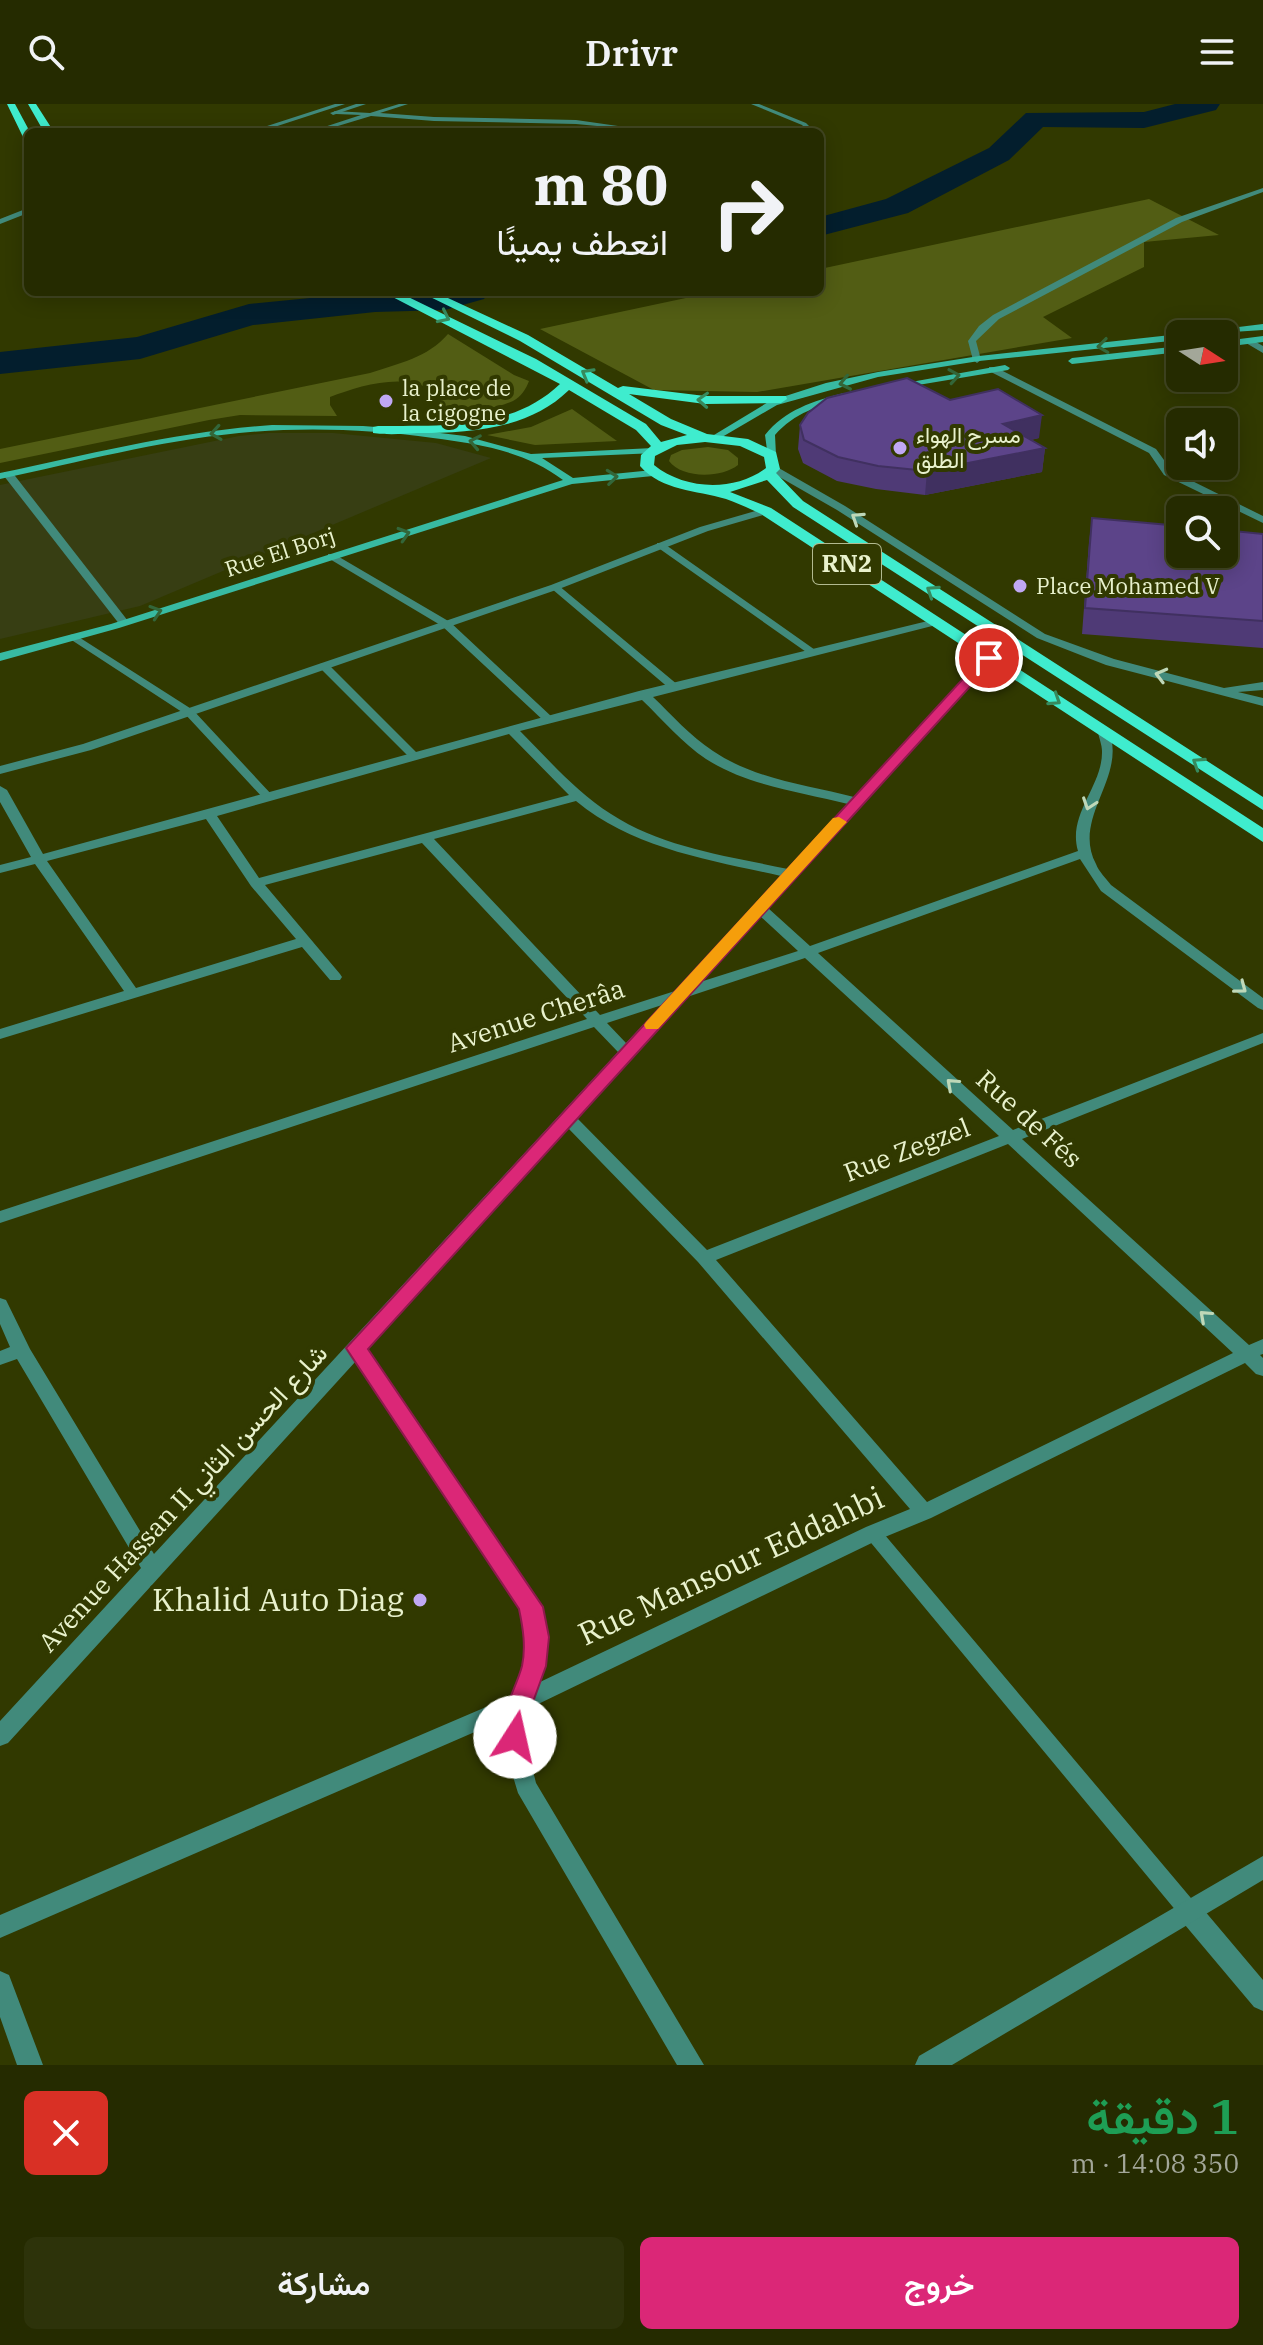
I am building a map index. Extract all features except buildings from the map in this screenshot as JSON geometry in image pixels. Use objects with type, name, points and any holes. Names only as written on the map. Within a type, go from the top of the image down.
[{"type":"highway","points":[[11,104],[24,129]]},
{"type":"highway","points":[[32,104],[47,128]]},
{"type":"highway","points":[[397,296],[497,343],[641,427],[656,449],[646,459],[653,473]]},
{"type":"highway","name":"RN2","points":[[435,296],[524,338],[666,422],[709,438],[755,445],[771,466],[785,494],[806,509],[1258,798]]},
{"type":"highway","points":[[378,430],[470,426],[507,419],[537,410],[557,398],[568,384]]},
{"type":"highway","points":[[610,388],[680,399],[781,399]]},
{"type":"highway","name":"RN2","points":[[656,449],[709,438]]},
{"type":"highway","name":"RN2","points":[[696,487],[730,486],[771,466]]},
{"type":"highway","name":"RN2","points":[[653,473],[664,479],[734,497],[766,511],[1263,836]]},
{"type":"main road","points":[[1238,330],[1263,327]]},
{"type":"main road","points":[[709,438],[781,399],[863,379],[977,360],[1166,339]]},
{"type":"main road","points":[[1238,342],[1263,339]]},
{"type":"main road","points":[[1055,362],[1166,350]]},
{"type":"main road","points":[[880,389],[1024,366]]},
{"type":"main road","points":[[771,466],[770,435],[785,419],[810,406],[855,394]]},
{"type":"main road","points":[[4,475],[241,430],[378,430],[453,438],[519,453],[550,465],[571,481]]},
{"type":"main road","points":[[519,453],[562,456],[656,449]]},
{"type":"main road","name":"Rue El Borj","points":[[0,657],[124,623],[571,481],[653,473]]},
{"type":"street","points":[[265,128],[342,104]]},
{"type":"street","points":[[286,128],[363,104]]},
{"type":"street","points":[[977,360],[972,341],[996,317],[1187,216],[1263,190]]},
{"type":"street","points":[[4,220],[24,205]]},
{"type":"street","points":[[4,220],[24,212]]},
{"type":"street","points":[[1249,341],[1263,350]]},
{"type":"street","points":[[992,369],[1153,451],[1168,473],[1263,520]]},
{"type":"street","points":[[771,466],[1041,636],[1110,662],[1263,702]]},
{"type":"street","points":[[4,475],[124,623]]},
{"type":"street","points":[[0,770],[87,747],[555,587],[660,545],[766,511]]},
{"type":"street","points":[[0,869],[548,719],[936,622]]},
{"type":"street","name":"Avenue Hassan II شارع الحسن الثاني","points":[[0,1736],[989,658]]},
{"type":"street","points":[[1220,690],[1263,686]]},
{"type":"street","points":[[643,694],[705,752],[722,762],[758,776],[857,802]]},
{"type":"street","points":[[511,729],[579,796],[619,825],[656,840],[792,874]]},
{"type":"street","points":[[1104,732],[1111,755],[1084,821],[1084,853],[1091,871],[1106,888],[1263,1005]]},
{"type":"street","points":[[0,790],[39,859],[133,994]]},
{"type":"street","points":[[256,883],[579,796]]},
{"type":"street","points":[[209,814],[256,883],[335,977]]},
{"type":"street","points":[[424,837],[627,1053]]},
{"type":"street","name":"Avenue Cherâa","points":[[0,1217],[680,995],[1084,853]]},
{"type":"street","name":"Rue de Fés","points":[[760,908],[1010,1137],[1258,1356]]},
{"type":"street","points":[[0,1034],[305,941]]},
{"type":"street","name":"Rue Zegzel","points":[[704,1258],[1263,1038]]},
{"type":"street","points":[[567,1118],[704,1258],[924,1512]]},
{"type":"street","points":[[0,1304],[21,1350],[153,1570]]},
{"type":"street","points":[[357,1348],[531,1607],[537,1637],[534,1666],[521,1702],[515,1737],[526,1786],[691,2065]]},
{"type":"street","points":[[0,1358],[21,1350]]},
{"type":"street","name":"Rue Mansour Eddahbi","points":[[0,1927],[521,1702],[873,1533],[1258,1356]]},
{"type":"street","points":[[928,2065],[1263,1867]]},
{"type":"street","points":[[1189,1911],[1263,1999]]},
{"type":"street","points":[[0,1983],[30,2065]]},
{"type":"lane","points":[[326,128],[405,104]]},
{"type":"lane","points":[[754,104],[804,124],[806,128]]},
{"type":"lane","points":[[336,112],[576,122],[625,128]]},
{"type":"lane","points":[[660,545],[813,652]]},
{"type":"lane","points":[[331,556],[446,624],[548,719]]},
{"type":"lane","points":[[555,587],[674,687]]},
{"type":"lane","points":[[74,637],[189,712],[268,797]]},
{"type":"lane","points":[[324,666],[414,756]]},
{"type":"lane","points":[[873,1533],[1189,1911]]},
{"type":"shaded area","points":[[1149,199],[1219,235],[1144,242],[1144,267],[1043,317],[1072,338],[757,392],[654,390],[540,329],[695,296],[824,296],[824,268]]},
{"type":"shaded area","points":[[448,334],[529,381],[523,392],[513,401],[495,407],[458,414],[436,414],[428,412],[440,404],[440,397],[429,388],[402,382],[371,384],[330,397],[330,405],[337,416],[240,415],[0,463],[0,449],[370,373],[422,354]]},
{"type":"shaded area","points":[[572,409],[617,441],[535,445],[487,435],[531,427]]},
{"type":"shaded area","points":[[333,433],[436,443],[491,458],[140,606],[0,639],[0,485],[239,436]]},
{"type":"shaded area","points":[[708,447],[728,450],[738,458],[738,465],[722,472],[702,475],[683,471],[669,461],[671,455],[682,450]]},
{"type":"waterway","points":[[824,226],[897,206],[999,154],[1036,119],[1144,120],[1207,104]]},
{"type":"waterway","points":[[0,363],[140,348],[249,315],[375,302],[445,300],[458,296]]},
{"type":"slow traffic","points":[[652,1025],[839,822]]},
{"type":"place","name":"la place de la cigogne","points":[[386,401]]},
{"type":"place","name":"مسرح الهواء الطلق","points":[[900,448]]},
{"type":"place","name":"Place Mohamed V","points":[[1020,586]]},
{"type":"place","name":"Khalid Auto Diag","points":[[420,1600]]},
{"type":"route","points":[[515,1737],[521,1702],[534,1666],[537,1637],[531,1607],[357,1348],[989,658]]}]
